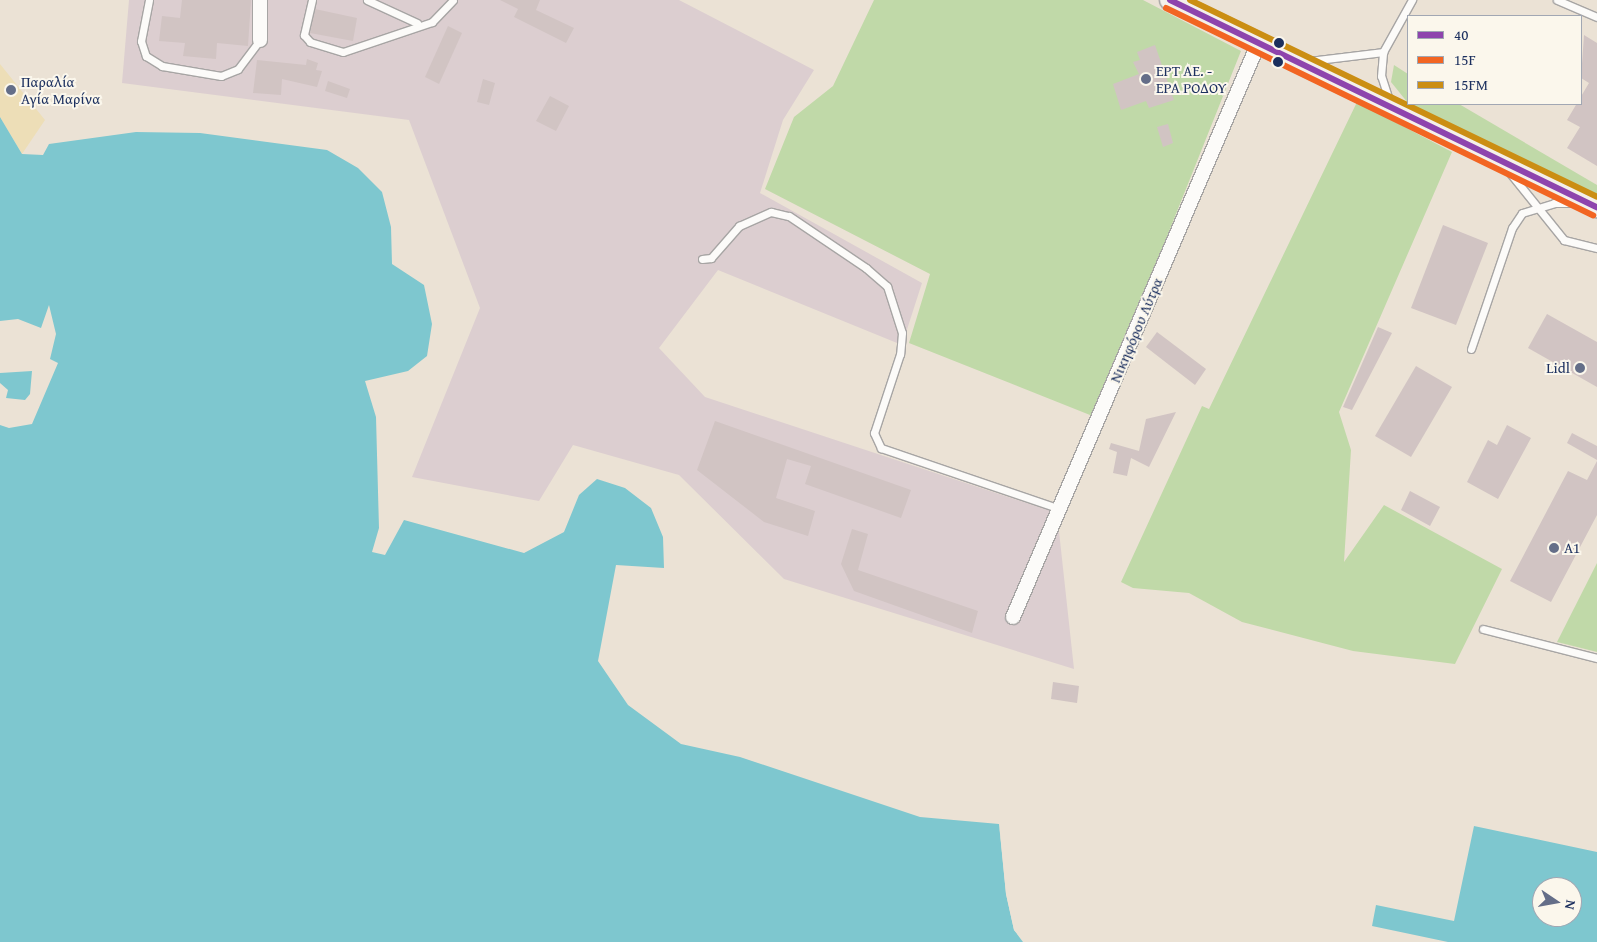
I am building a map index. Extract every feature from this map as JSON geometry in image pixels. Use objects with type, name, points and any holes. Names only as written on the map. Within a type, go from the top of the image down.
[{"type":"main road","points":[[1170,0],[1490,151],[1597,207]]},
{"type":"street","points":[[260,0],[260,40]]},
{"type":"street","name":"Νικηφόρου Λύτρα","points":[[1013,617],[1259,42]]},
{"type":"lane","points":[[149,0],[142,40],[146,56],[162,66],[221,76],[238,69],[260,40]]},
{"type":"lane","points":[[312,0],[304,35],[310,42],[330,50],[364,48],[417,23],[432,22],[452,0]]},
{"type":"lane","points":[[367,0],[417,23]]},
{"type":"lane","points":[[1391,105],[1381,76],[1382,52],[1412,0]]},
{"type":"lane","points":[[1557,0],[1597,17]]},
{"type":"lane","points":[[1298,61],[1338,60],[1382,52]]},
{"type":"lane","points":[[1490,151],[1564,240],[1597,248]]},
{"type":"lane","points":[[1471,349],[1512,228],[1522,213],[1537,206],[1597,207]]},
{"type":"lane","points":[[702,259],[711,258],[739,226],[771,212],[789,216],[866,268],[887,286],[898,307],[902,333],[900,354],[874,433],[881,448],[1060,509]]},
{"type":"lane","points":[[1483,629],[1597,658]]},
{"type":"shaded area","points":[[129,0],[679,0],[814,70],[783,120],[760,193],[922,283],[902,345],[718,270],[659,348],[705,397],[1057,513],[1074,669],[784,579],[679,475],[573,445],[539,501],[412,477],[480,308],[409,120],[122,83]]},
{"type":"green space","points":[[874,0],[1143,0],[1241,51],[1095,417],[909,343],[930,274],[765,189],[794,117],[833,86]]},
{"type":"green space","points":[[1394,65],[1407,73],[1407,102],[1391,82]]},
{"type":"green space","points":[[1357,102],[1452,152],[1339,412],[1351,450],[1344,562],[1384,505],[1502,569],[1455,664],[1353,651],[1242,622],[1189,593],[1133,588],[1121,582],[1202,406],[1209,409]]},
{"type":"green space","points":[[1412,105],[1461,105],[1597,185],[1597,195]]},
{"type":"green space","points":[[1597,563],[1597,652],[1557,642]]},
{"type":"sand","name":"Παραλία Αγία Μαρίνα","points":[[0,64],[45,120],[22,154],[0,117]]},
{"type":"water","points":[[0,117],[22,154],[43,155],[49,144],[136,132],[200,133],[327,150],[358,168],[382,192],[391,227],[392,264],[424,285],[432,324],[427,356],[408,371],[365,381],[376,417],[379,528],[372,552],[385,555],[404,520],[524,553],[564,532],[579,495],[597,479],[625,488],[651,508],[663,537],[664,568],[616,565],[598,661],[628,705],[681,744],[740,757],[920,817],[999,824],[1006,894],[1014,930],[1023,942],[0,942],[0,425],[9,428],[32,424],[58,363],[50,359],[56,334],[49,305],[41,328],[18,319],[0,321]]},
{"type":"water","points":[[32,371],[30,394],[25,400],[6,398],[8,390],[0,383],[0,373]]},
{"type":"water","points":[[1474,826],[1597,852],[1597,942],[1448,942],[1372,926],[1376,905],[1454,921]]},
{"type":"pier","points":[[999,822],[1008,894],[1017,929],[1025,942],[1014,930],[1006,894]]},
{"type":"building","points":[[182,0],[251,0],[248,46],[217,43],[216,59],[183,56],[185,43],[159,41],[162,16],[180,18]]},
{"type":"building","points":[[500,0],[540,0],[536,10],[574,28],[566,43],[514,17],[518,9]]},
{"type":"building","points":[[315,9],[357,18],[353,41],[310,33]]},
{"type":"building","points":[[448,26],[462,33],[439,84],[425,77]]},
{"type":"building","points":[[1584,35],[1597,43],[1597,166],[1567,148],[1580,127],[1567,120],[1576,105],[1582,105],[1582,95],[1589,83],[1582,79]]},
{"type":"building","name":"ΕΡΤ ΑΕ. - ΕΡΑ ΡΟΔΟΥ","points":[[1155,45],[1174,100],[1149,108],[1146,101],[1121,110],[1113,84],[1139,74],[1133,62],[1140,60],[1137,52]]},
{"type":"building","points":[[307,59],[318,63],[316,70],[322,71],[317,87],[282,79],[281,95],[253,93],[257,60],[306,65]]},
{"type":"building","points":[[483,79],[495,83],[489,105],[477,102]]},
{"type":"building","points":[[328,81],[350,89],[347,98],[325,91]]},
{"type":"building","points":[[550,96],[569,106],[556,131],[536,121]]},
{"type":"building","points":[[1168,124],[1173,143],[1163,147],[1157,127]]},
{"type":"building","points":[[1443,225],[1488,243],[1456,325],[1411,308]]},
{"type":"building","name":"Lidl","points":[[1547,314],[1597,342],[1597,387],[1528,348]]},
{"type":"building","points":[[1378,327],[1392,333],[1352,410],[1343,407]]},
{"type":"building","points":[[1157,332],[1206,369],[1195,385],[1146,347]]},
{"type":"building","points":[[1416,366],[1452,387],[1411,457],[1375,436]]},
{"type":"building","points":[[1176,412],[1149,467],[1131,458],[1127,476],[1113,473],[1117,452],[1109,449],[1111,443],[1139,451],[1146,419]]},
{"type":"building","points":[[715,421],[911,490],[901,518],[805,484],[811,466],[787,459],[776,498],[815,511],[808,536],[764,522],[697,470]]},
{"type":"building","points":[[1507,425],[1531,438],[1498,499],[1467,482],[1488,440],[1497,445]]},
{"type":"building","points":[[1572,433],[1597,446],[1597,460],[1567,443]]},
{"type":"building","name":"A1","points":[[1597,461],[1597,515],[1551,602],[1510,581],[1568,471],[1587,480]]},
{"type":"building","points":[[1410,491],[1440,507],[1430,526],[1401,510]]},
{"type":"building","points":[[852,529],[868,534],[858,570],[978,611],[972,633],[854,591],[841,564]]},
{"type":"building","points":[[1053,682],[1079,686],[1077,703],[1051,699]]},
{"type":"transit line","name":"40","points":[[1170,0],[1597,207]]},
{"type":"transit line","name":"15FM","points":[[1190,0],[1597,197]]},
{"type":"transit line","name":"15F","points":[[1166,8],[1593,215]]},
{"type":"place","name":"ΕΡΤ ΑΕ. - ΕΡΑ ΡΟΔΟΥ","points":[[1146,79]]},
{"type":"place","name":"Παραλία Αγία Μαρίνα","points":[[11,90]]},
{"type":"place","name":"Lidl","points":[[1580,368]]},
{"type":"place","name":"A1","points":[[1554,548]]}]
